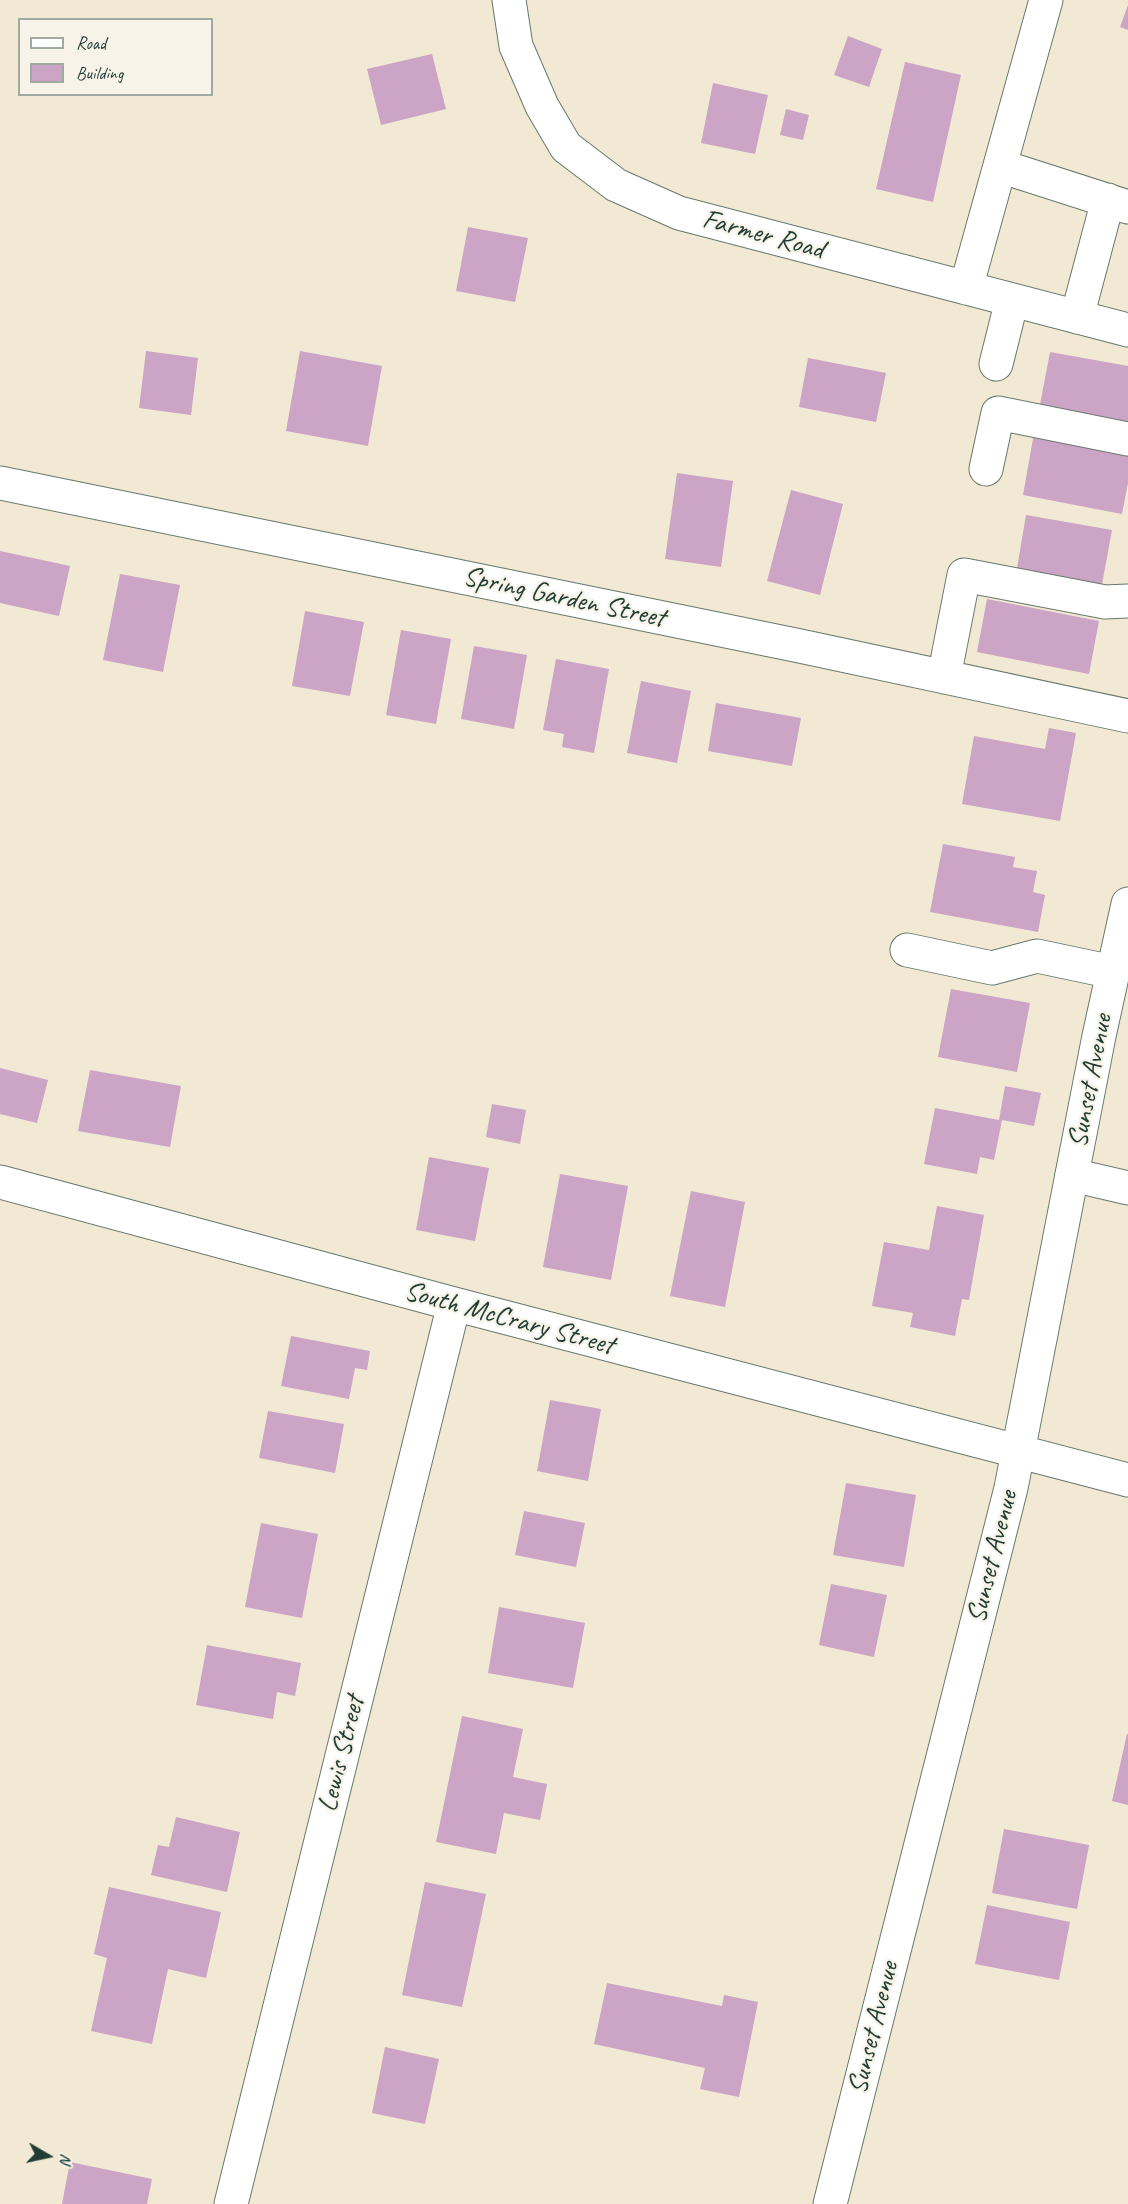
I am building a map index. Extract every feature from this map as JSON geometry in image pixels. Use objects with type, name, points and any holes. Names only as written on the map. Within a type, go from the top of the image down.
[{"type":"street","name":"Farmer Road","points":[[509,0],[516,46],[542,106],[566,147],[616,185],[679,213],[1128,330]]},
{"type":"street","points":[[966,288],[1046,0]]},
{"type":"street","points":[[1000,166],[1118,204],[1077,317]]},
{"type":"street","points":[[996,364],[1012,300]]},
{"type":"street","points":[[986,469],[998,413],[1128,439]]},
{"type":"street","name":"Spring Garden Street","points":[[0,483],[1128,716]]},
{"type":"street","points":[[944,677],[964,575],[1105,602],[1128,601]]},
{"type":"street","name":"Sunset Avenue","points":[[830,2204],[1019,1452],[1072,1174],[1113,972],[1127,915]]},
{"type":"street","points":[[908,950],[992,968],[1037,957],[1113,972]]},
{"type":"street","points":[[1072,1174],[1128,1188]]},
{"type":"street","name":"South McCrary Street","points":[[0,1182],[454,1304],[1128,1480]]},
{"type":"street","name":"Lewis Street","points":[[231,2204],[454,1304]]},
{"type":"building","points":[[1128,5],[1128,30],[1120,27]]},
{"type":"building","points":[[848,36],[882,49],[869,87],[834,75]]},
{"type":"building","points":[[432,54],[446,109],[381,125],[367,69]]},
{"type":"building","points":[[905,62],[961,75],[933,202],[876,189]]},
{"type":"building","points":[[713,83],[768,95],[755,154],[701,143]]},
{"type":"building","points":[[786,109],[809,115],[803,140],[780,135]]},
{"type":"building","points":[[468,227],[528,238],[515,302],[456,291]]},
{"type":"building","points":[[146,351],[198,358],[191,415],[139,408]]},
{"type":"building","points":[[300,351],[382,366],[368,446],[286,431]]},
{"type":"building","points":[[1050,352],[1128,366],[1128,427],[1039,410]]},
{"type":"building","points":[[808,358],[886,373],[876,422],[799,407]]},
{"type":"building","points":[[1034,433],[1128,450],[1128,483],[1122,514],[1023,495]]},
{"type":"building","points":[[677,473],[733,481],[721,567],[665,559]]},
{"type":"building","points":[[791,490],[843,504],[820,595],[767,581]]},
{"type":"building","points":[[1026,515],[1112,530],[1101,590],[1016,574]]},
{"type":"building","points":[[0,551],[70,566],[59,616],[0,603]]},
{"type":"building","points":[[120,574],[180,585],[163,672],[103,660]]},
{"type":"building","points":[[987,599],[1099,621],[1089,674],[977,652]]},
{"type":"building","points":[[305,611],[364,622],[350,696],[292,686]]},
{"type":"building","points":[[401,630],[451,639],[436,724],[386,715]]},
{"type":"building","points":[[474,646],[527,655],[514,729],[461,719]]},
{"type":"building","points":[[556,659],[609,669],[594,753],[562,747],[564,734],[543,730]]},
{"type":"building","points":[[641,681],[691,691],[677,763],[627,753]]},
{"type":"building","points":[[716,703],[801,718],[792,766],[708,751]]},
{"type":"building","points":[[1049,728],[1076,733],[1060,821],[962,804],[974,736],[1045,749]]},
{"type":"building","points":[[943,844],[1015,857],[1013,867],[1037,871],[1033,892],[1045,895],[1038,932],[930,912]]},
{"type":"building","points":[[951,989],[1030,1003],[1017,1072],[938,1057]]},
{"type":"building","points":[[0,1068],[48,1080],[37,1123],[0,1114]]},
{"type":"building","points":[[90,1070],[181,1086],[170,1147],[78,1131]]},
{"type":"building","points":[[1005,1086],[1041,1093],[1034,1126],[1002,1120],[994,1160],[980,1157],[977,1174],[924,1164],[935,1108],[999,1120]]},
{"type":"building","points":[[492,1104],[526,1110],[520,1144],[486,1137]]},
{"type":"building","points":[[429,1157],[489,1168],[475,1241],[416,1230]]},
{"type":"building","points":[[560,1174],[628,1186],[611,1280],[543,1267]]},
{"type":"building","points":[[691,1191],[745,1202],[725,1307],[670,1296]]},
{"type":"building","points":[[937,1206],[984,1215],[969,1300],[962,1299],[955,1336],[910,1327],[913,1313],[872,1306],[884,1242],[929,1250]]},
{"type":"building","points":[[291,1336],[370,1351],[367,1370],[355,1368],[349,1399],[281,1386]]},
{"type":"building","points":[[550,1400],[601,1409],[588,1481],[537,1471]]},
{"type":"building","points":[[268,1411],[344,1424],[335,1473],[259,1458]]},
{"type":"building","points":[[846,1483],[916,1495],[904,1567],[833,1555]]},
{"type":"building","points":[[524,1511],[585,1523],[576,1567],[515,1555]]},
{"type":"building","points":[[261,1523],[318,1534],[302,1618],[245,1607]]},
{"type":"building","points":[[831,1584],[887,1595],[874,1657],[819,1645]]},
{"type":"building","points":[[499,1607],[585,1623],[573,1688],[488,1673]]},
{"type":"building","points":[[207,1645],[301,1663],[295,1696],[277,1692],[273,1719],[196,1705]]},
{"type":"building","points":[[462,1716],[523,1729],[513,1777],[547,1784],[540,1820],[504,1813],[496,1854],[436,1842]]},
{"type":"building","points":[[1128,1734],[1128,1805],[1112,1801]]},
{"type":"building","points":[[176,1817],[240,1832],[227,1892],[151,1875],[158,1845],[169,1847]]},
{"type":"building","points":[[1004,1829],[1089,1845],[1077,1909],[992,1893]]},
{"type":"building","points":[[425,1882],[486,1894],[462,2007],[402,1995]]},
{"type":"building","points":[[109,1887],[221,1912],[206,1978],[168,1969],[152,2044],[91,2031],[107,1958],[94,1954]]},
{"type":"building","points":[[987,1905],[1070,1922],[1059,1980],[975,1964]]},
{"type":"building","points":[[607,1983],[722,2006],[724,1995],[758,2002],[739,2097],[700,2089],[705,2068],[594,2044]]},
{"type":"building","points":[[385,2047],[439,2059],[425,2124],[372,2113]]},
{"type":"building","points":[[70,2162],[152,2179],[147,2204],[62,2204]]}]
